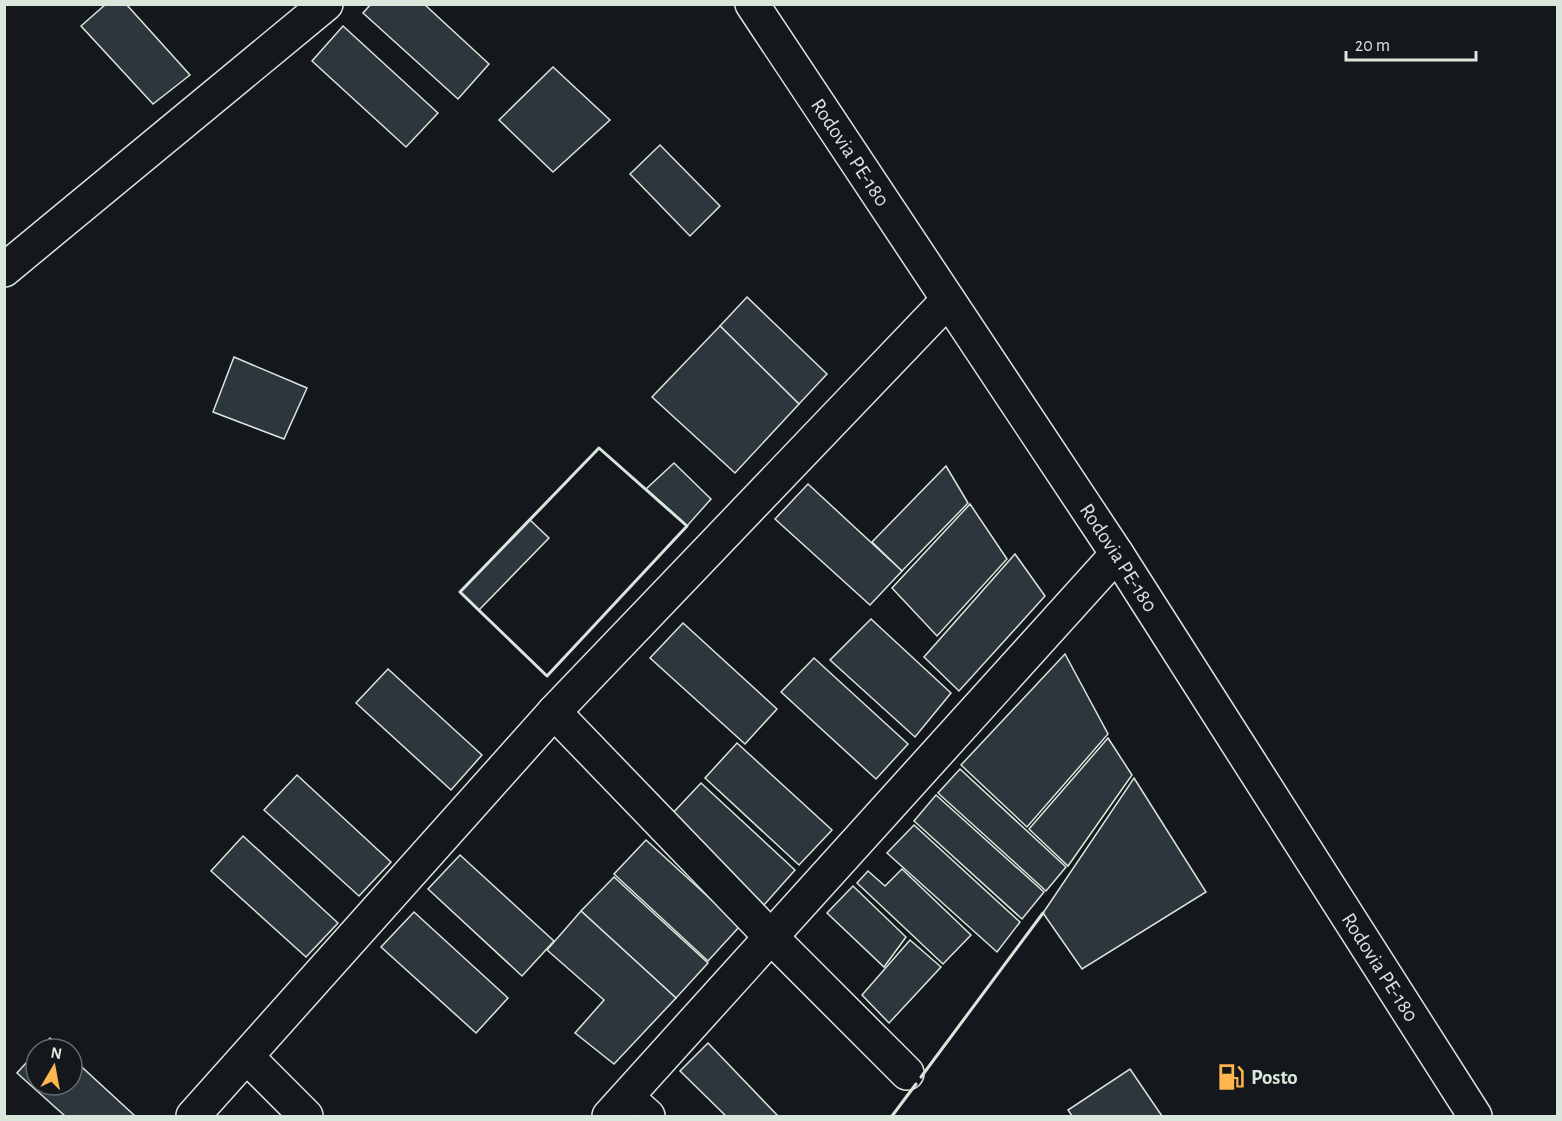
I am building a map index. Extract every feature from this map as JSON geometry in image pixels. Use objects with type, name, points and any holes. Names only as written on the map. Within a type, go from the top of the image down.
[{"type":"street","points":[[4,270],[326,4]]},
{"type":"street","name":"Rodovia PE-180","points":[[752,4],[1117,554],[1475,1116]]},
{"type":"street","points":[[193,1116],[554,712],[948,300]]},
{"type":"street","points":[[628,1110],[771,937],[1117,554]]},
{"type":"street","points":[[554,712],[771,937],[907,1073]]},
{"type":"street","points":[[247,1057],[306,1116]]},
{"type":"building","points":[[106,4],[126,4],[190,75],[153,104],[81,26]]},
{"type":"building","points":[[371,4],[424,4],[489,64],[458,99],[363,13]]},
{"type":"building","points":[[343,26],[438,113],[406,147],[312,61]]},
{"type":"building","points":[[553,67],[610,120],[553,172],[499,120]]},
{"type":"building","points":[[660,145],[720,206],[690,236],[630,174]]},
{"type":"building","points":[[747,297],[827,374],[799,404],[720,326]]},
{"type":"building","points":[[720,326],[799,404],[735,473],[652,397]]},
{"type":"building","points":[[234,357],[307,388],[284,439],[213,412]]},
{"type":"building","points":[[674,463],[711,499],[687,526],[646,489]]},
{"type":"building","points":[[946,466],[968,503],[902,571],[872,542]]},
{"type":"building","points":[[808,484],[902,571],[870,605],[775,519]]},
{"type":"building","points":[[970,504],[1007,559],[937,636],[892,588]]},
{"type":"building","points":[[530,520],[549,538],[479,610],[460,592]]},
{"type":"building","points":[[1015,554],[1045,596],[959,691],[924,657]]},
{"type":"building","points":[[871,619],[951,693],[915,737],[830,660]]},
{"type":"building","points":[[683,623],[777,709],[745,744],[650,658]]},
{"type":"building","points":[[1065,654],[1108,734],[1027,827],[961,765]]},
{"type":"building","points":[[814,658],[908,744],[876,779],[781,692]]},
{"type":"building","points":[[388,669],[482,755],[451,790],[356,703]]},
{"type":"building","points":[[1108,738],[1132,775],[1068,866],[1029,829]]},
{"type":"building","points":[[737,743],[832,830],[799,865],[705,778]]},
{"type":"building","points":[[960,769],[1066,867],[1046,891],[938,793]]},
{"type":"building","points":[[297,775],[391,862],[359,896],[264,810]]},
{"type":"building","points":[[1134,778],[1206,892],[1082,969],[1043,913]]},
{"type":"building","points":[[701,783],[795,870],[764,905],[669,817]]},
{"type":"building","points":[[936,795],[1044,892],[1022,919],[914,821]]},
{"type":"building","points":[[914,825],[1020,922],[997,952],[887,853]]},
{"type":"building","points":[[243,836],[338,923],[306,957],[211,871]]},
{"type":"building","points":[[646,840],[740,926],[708,961],[614,874]]},
{"type":"building","points":[[460,855],[554,941],[522,976],[428,889]]},
{"type":"building","points":[[902,869],[971,935],[943,964],[857,883],[868,871],[885,886]]},
{"type":"building","points":[[614,877],[708,963],[676,998],[581,911]]},
{"type":"building","points":[[853,886],[906,937],[884,967],[827,913]]},
{"type":"building","points":[[581,911],[676,998],[614,1064],[575,1033],[604,1000],[547,950]]},
{"type":"building","points":[[414,912],[508,998],[476,1033],[381,947]]},
{"type":"building","points":[[910,940],[941,967],[889,1023],[862,995]]},
{"type":"building","points":[[708,1043],[778,1116],[726,1116],[680,1071]]},
{"type":"building","points":[[24,1065],[24,1079],[17,1073]]},
{"type":"building","points":[[84,1069],[135,1116],[65,1116],[44,1097],[84,1097]]},
{"type":"building","points":[[1130,1069],[1162,1116],[1072,1116],[1068,1110]]},
{"type":"wall","points":[[599,448],[687,526],[547,676],[460,592],[599,448]]},
{"type":"wall","points":[[921,1077],[1043,913]]},
{"type":"wall","points":[[892,1116],[916,1084]]},
{"type":"place","name":"Posto","points":[[1231,1077]]}]
